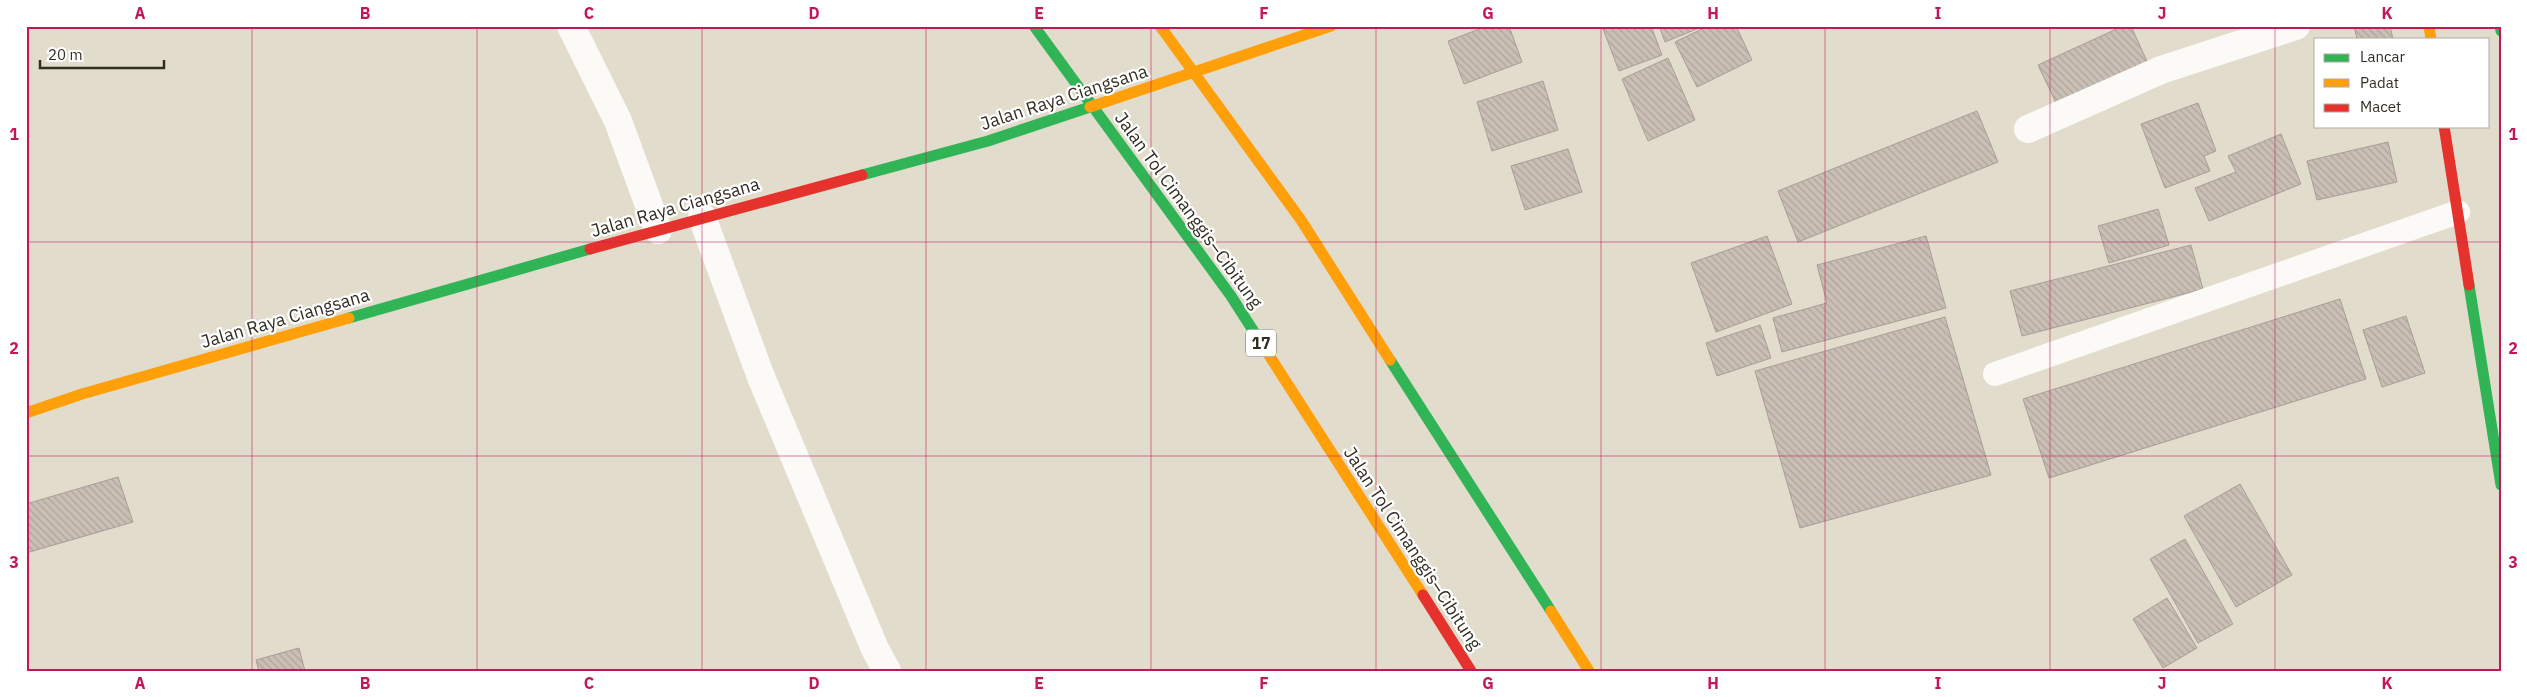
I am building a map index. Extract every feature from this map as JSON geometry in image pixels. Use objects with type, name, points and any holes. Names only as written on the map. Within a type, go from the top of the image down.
[{"type":"main road","name":"Jalan Tol Cimanggis–Cibitung","points":[[1034,26],[1232,296],[1471,671]]},
{"type":"main road","points":[[1160,26],[1301,220],[1589,671]]},
{"type":"main road","name":"Jalan Raya Ciangsana","points":[[26,413],[82,394],[702,217],[988,141],[1330,26]]},
{"type":"main road","points":[[2500,26],[2501,31]]},
{"type":"main road","points":[[2444,128],[2501,485]]},
{"type":"street","points":[[571,26],[618,121],[658,230]]},
{"type":"street","points":[[2028,129],[2161,70],[2296,26]]},
{"type":"street","points":[[702,217],[761,377],[875,648],[887,671]]},
{"type":"lane","points":[[1995,374],[2458,212]]},
{"type":"building","points":[[1487,26],[1509,26],[1522,62],[1464,84],[1448,41]]},
{"type":"building","points":[[1602,26],[1651,26],[1662,55],[1619,71]]},
{"type":"building","points":[[1659,26],[1698,26],[1699,28],[1665,42]]},
{"type":"building","points":[[1708,26],[1736,26],[1752,60],[1697,87],[1675,42]]},
{"type":"building","points":[[2123,26],[2131,26],[2150,68],[2059,109],[2038,65]]},
{"type":"building","points":[[2354,26],[2390,26],[2393,38],[2357,38]]},
{"type":"building","points":[[1668,58],[1695,120],[1648,141],[1622,79]]},
{"type":"building","points":[[1543,81],[1558,130],[1492,151],[1477,102]]},
{"type":"building","points":[[2198,103],[2216,151],[2204,156],[2210,171],[2165,188],[2141,124]]},
{"type":"building","points":[[1977,111],[1998,162],[1798,242],[1778,191]]},
{"type":"building","points":[[2281,134],[2301,184],[2209,221],[2195,188],[2236,172],[2228,156]]},
{"type":"building","points":[[2388,142],[2397,182],[2317,200],[2307,161]]},
{"type":"building","points":[[1568,149],[1582,192],[1525,210],[1511,166]]},
{"type":"building","points":[[2158,209],[2169,245],[2109,263],[2098,226]]},
{"type":"building","points":[[1767,236],[1792,304],[1716,332],[1691,263]]},
{"type":"building","points":[[1926,236],[1946,308],[1782,352],[1773,318],[1827,303],[1817,265]]},
{"type":"building","points":[[2191,245],[2203,289],[2022,336],[2010,291]]},
{"type":"building","points":[[2340,299],[2366,379],[2049,478],[2023,399]]},
{"type":"building","points":[[2406,316],[2425,373],[2382,387],[2363,330]]},
{"type":"building","points":[[1945,317],[1991,475],[1800,528],[1755,371]]},
{"type":"building","points":[[1760,325],[1771,358],[1717,376],[1706,343]]},
{"type":"building","points":[[118,477],[133,522],[26,553],[26,504]]},
{"type":"building","points":[[2240,484],[2292,575],[2236,607],[2184,516]]},
{"type":"building","points":[[2185,539],[2233,624],[2198,643],[2150,559]]},
{"type":"building","points":[[2167,598],[2197,648],[2163,668],[2133,619]]},
{"type":"building","points":[[299,648],[305,671],[259,671],[256,660]]},
{"type":"traffic: fast","points":[[1034,26],[1231,296],[1265,349]]},
{"type":"traffic: fast","points":[[2500,26],[2501,31]]},
{"type":"traffic: fast","points":[[862,175],[988,141],[1090,107]]},
{"type":"traffic: fast","points":[[349,318],[590,249]]},
{"type":"traffic: fast","points":[[2469,285],[2501,485]]},
{"type":"traffic: fast","points":[[1390,360],[1551,611]]},
{"type":"traffic: slow","points":[[1160,26],[1301,220],[1390,360]]},
{"type":"traffic: slow","points":[[1090,107],[1331,26]]},
{"type":"traffic: slow","points":[[2429,26],[2431,38]]},
{"type":"traffic: slow","points":[[26,413],[82,394],[349,318]]},
{"type":"traffic: slow","points":[[1265,349],[1423,595]]},
{"type":"traffic: slow","points":[[1551,611],[1589,671]]},
{"type":"traffic: jam","points":[[2444,128],[2469,285]]},
{"type":"traffic: jam","points":[[590,249],[862,175]]},
{"type":"traffic: jam","points":[[1423,595],[1471,671]]}]
